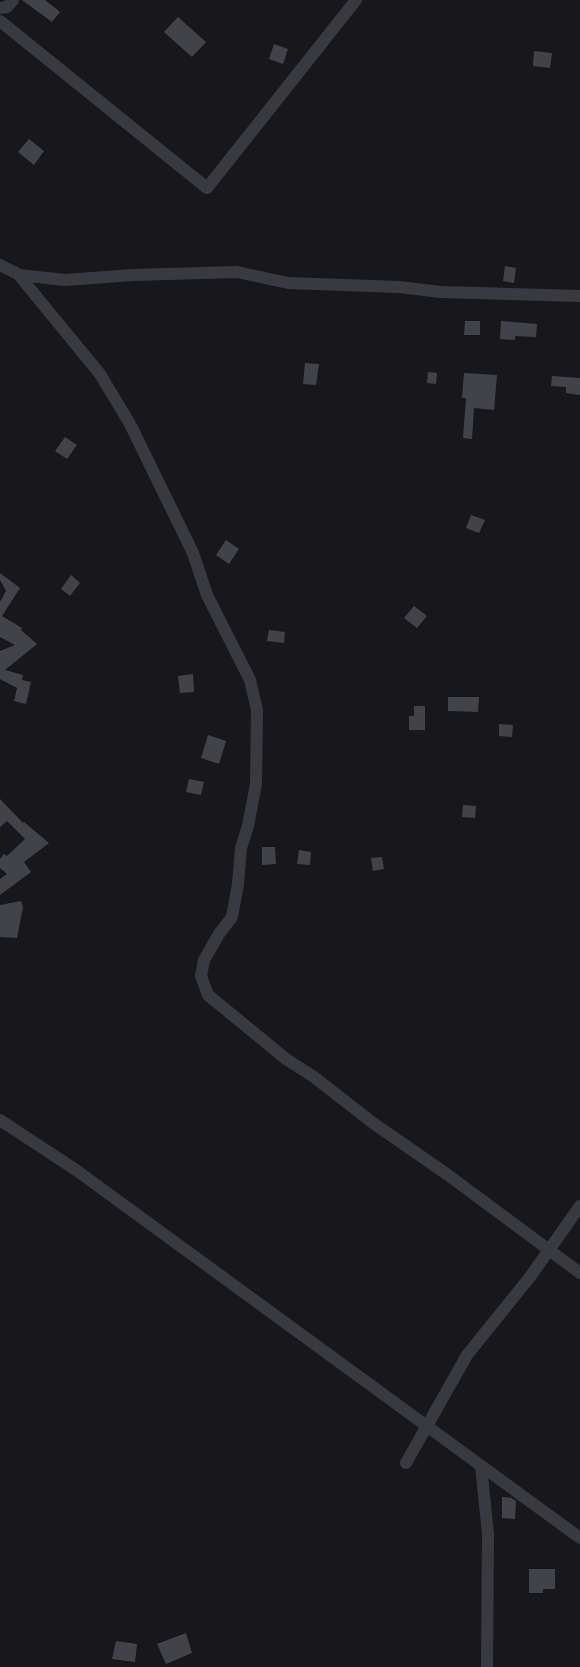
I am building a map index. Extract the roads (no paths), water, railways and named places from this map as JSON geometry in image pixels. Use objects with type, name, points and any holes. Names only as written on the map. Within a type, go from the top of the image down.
[{"type":"street","points":[[0,8],[6,7],[12,0]]},
{"type":"street","points":[[0,21],[206,188],[356,0]]},
{"type":"street","points":[[0,265],[19,275],[65,280],[133,275],[237,272],[288,283],[399,287],[441,292],[580,296]]},
{"type":"street","points":[[19,275],[100,374],[130,424],[193,553],[207,595],[250,680],[257,710],[256,784],[248,826],[241,848],[238,884],[232,917],[218,934],[204,960],[201,976],[208,995],[286,1059],[580,1273]]},
{"type":"street","points":[[0,1120],[76,1170],[580,1538]]},
{"type":"street","points":[[406,1463],[466,1355],[549,1250],[580,1206]]},
{"type":"street","points":[[481,1466],[488,1534],[487,1667]]}]
